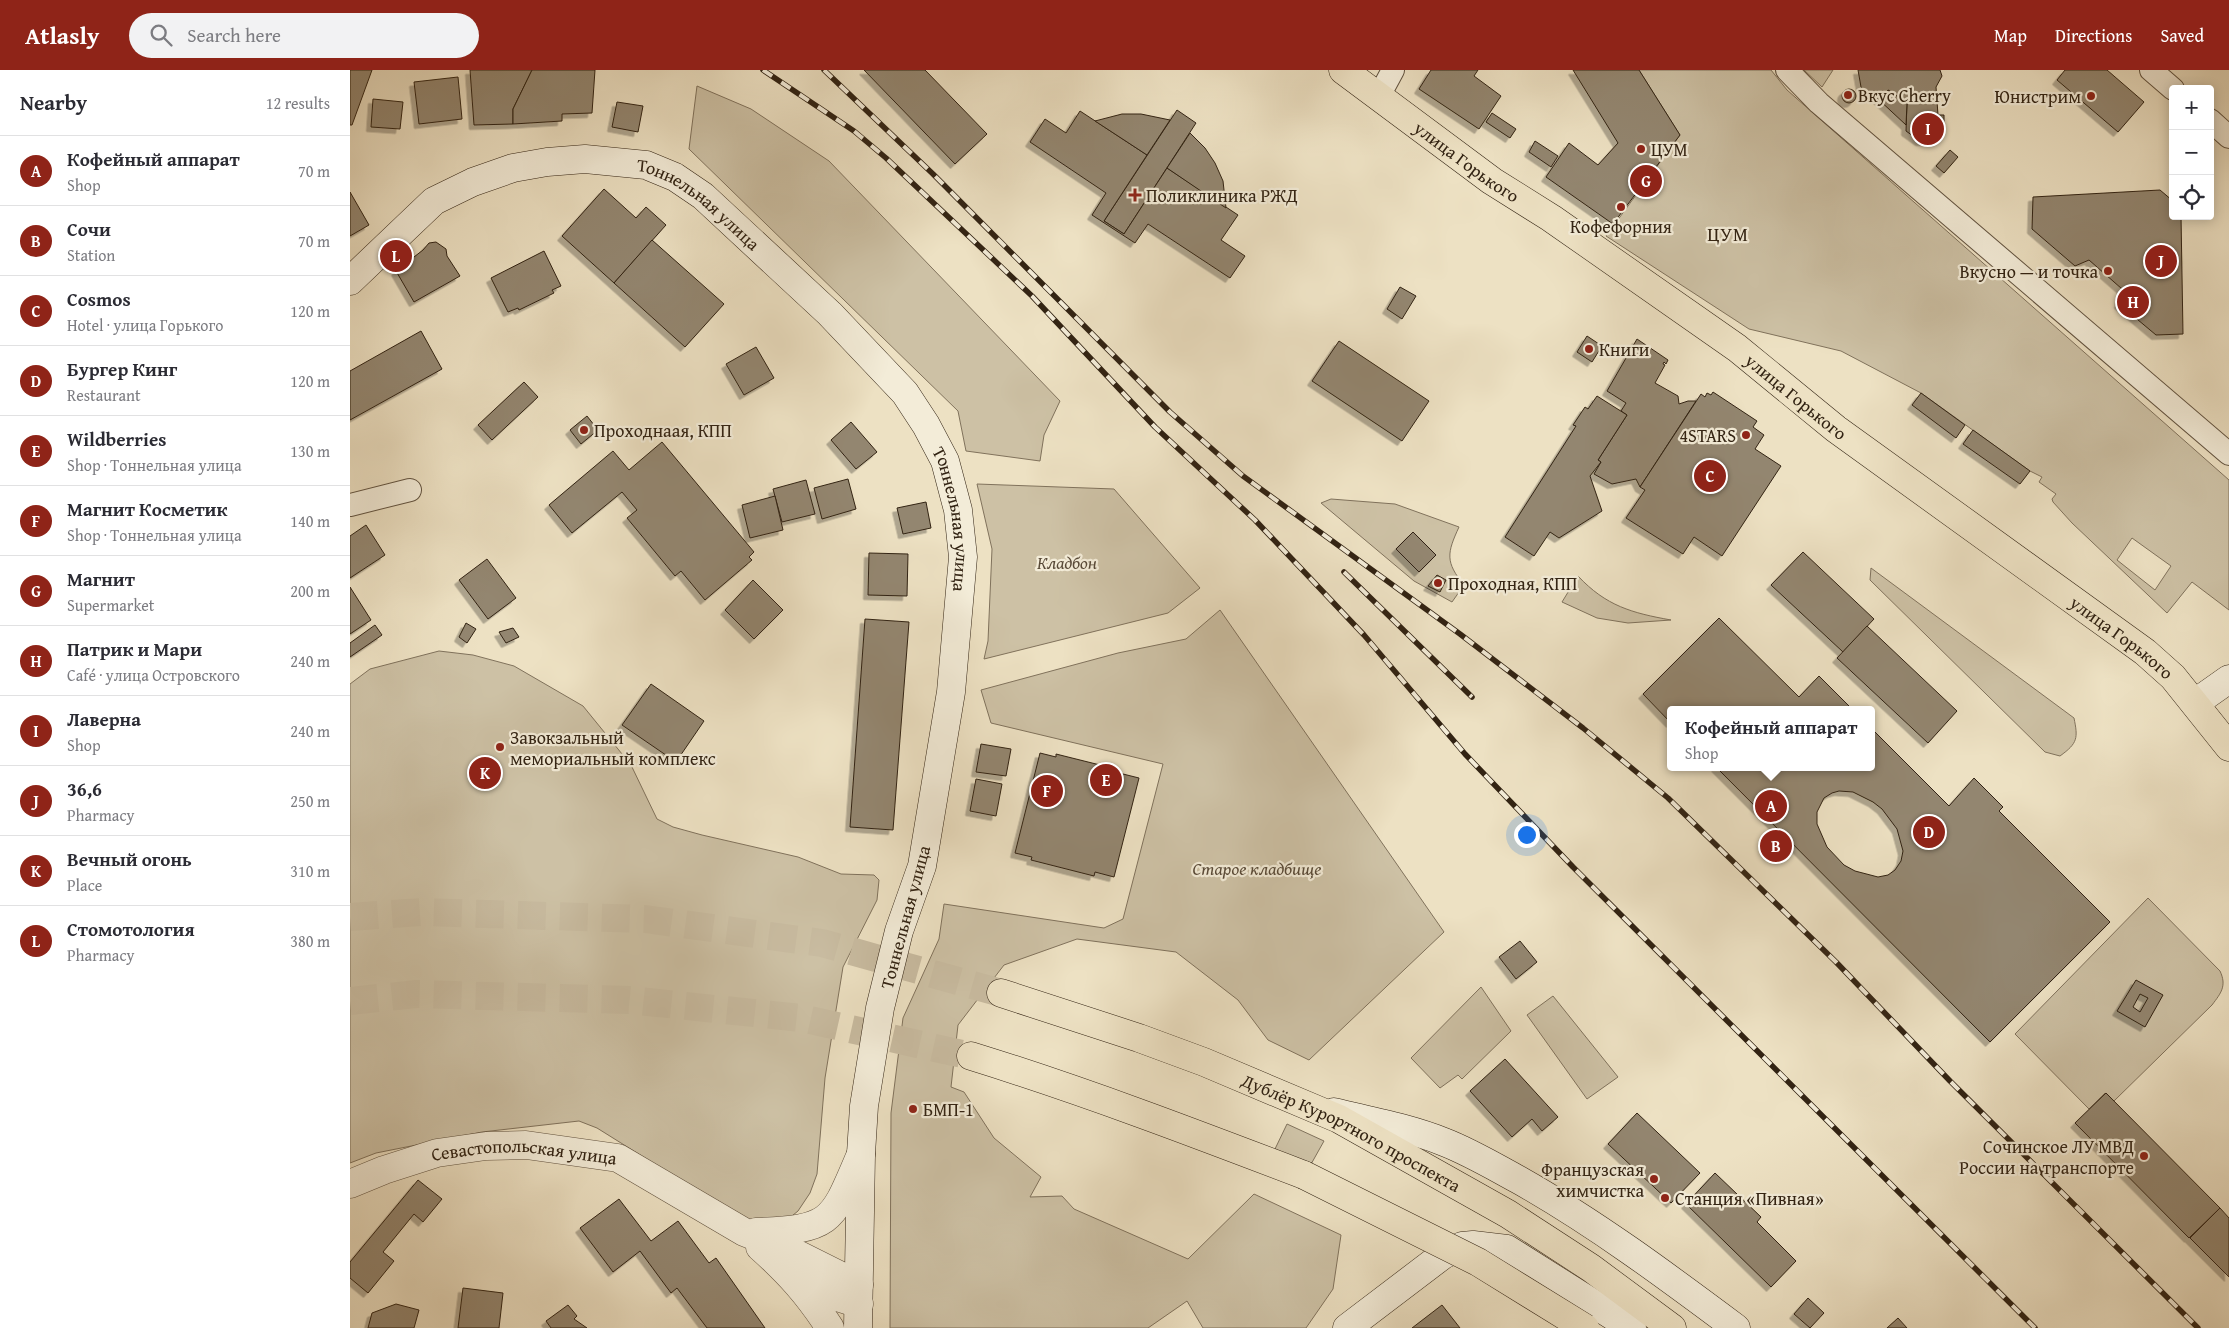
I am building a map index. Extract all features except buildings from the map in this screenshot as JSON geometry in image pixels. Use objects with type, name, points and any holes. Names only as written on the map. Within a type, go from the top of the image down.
[{"type":"main road","name":"улица Горького","points":[[1343,70],[1492,181],[1551,218],[1738,348],[1836,429],[2145,652],[2173,678],[2229,747]]},
{"type":"main road","name":"Тоннельная улица","points":[[350,281],[434,201],[474,182],[512,168],[547,162],[585,159],[646,165],[675,178],[703,196],[830,314],[905,393],[926,425],[944,461],[958,510],[963,557],[951,692],[922,866],[899,931],[880,1008],[864,1106],[861,1154],[859,1306]]},
{"type":"main road","points":[[2195,703],[2229,679]]},
{"type":"main road","name":"Дублёр Курортного проспекта","points":[[1001,993],[1167,1048],[1339,1120],[1508,1214],[1591,1268],[1672,1328]]},
{"type":"main road","points":[[971,1056],[1050,1081],[1175,1125],[1304,1175],[1478,1262],[1585,1328]]},
{"type":"main road","points":[[1308,1106],[1395,1126],[1444,1142],[1478,1157],[1550,1198],[1634,1252],[1736,1328]]},
{"type":"main road","name":"Севастопольская улица","points":[[350,1184],[384,1170],[437,1153],[486,1146],[526,1145],[618,1158],[744,1232],[787,1249],[859,1306]]},
{"type":"main road","points":[[744,1232],[804,1229],[823,1220],[838,1205],[861,1154]]},
{"type":"main road","name":"Севастопольская улица","points":[[744,1232],[783,1266],[811,1299],[830,1328]]},
{"type":"main road","points":[[1347,1328],[1443,1255],[1462,1246],[1487,1246],[1507,1249],[1632,1328]]},
{"type":"main road","name":"Севастопольская улица","points":[[783,1266],[837,1297],[859,1306]]},
{"type":"street","points":[[1379,96],[1393,70]]},
{"type":"street","points":[[1787,70],[1819,103],[2229,454]]},
{"type":"street","points":[[2151,70],[2169,86]]},
{"type":"street","points":[[2214,124],[2229,137]]},
{"type":"street","points":[[350,505],[410,490]]},
{"type":"green space","points":[[1639,70],[1771,70],[1787,90],[2229,480],[2229,610],[2192,582],[2167,613],[2072,523],[2053,502],[2052,499],[2056,494],[2039,482],[2042,477],[2030,471],[1921,393],[1841,351],[1749,329],[1606,236],[1680,135]],"holes":[[[2132,538],[2171,566],[2155,590],[2117,560]]]},
{"type":"green space","points":[[1804,70],[1833,70],[1822,87]]},
{"type":"green space","points":[[697,86],[751,109],[829,161],[1060,401],[1044,435],[1040,461],[966,451],[958,411],[689,149]]},
{"type":"green space","name":"Кладбон","points":[[977,484],[1114,489],[1200,588],[1168,613],[984,659],[988,641],[992,549]]},
{"type":"green space","points":[[1331,499],[1395,504],[1459,527],[1452,544],[1450,557],[1454,570],[1464,585],[1452,602],[1414,581],[1321,503]]},
{"type":"green space","points":[[1871,568],[2074,718],[2076,735],[2073,744],[2060,756],[2045,752],[1870,580]]},
{"type":"green space","points":[[1578,576],[1599,595],[1620,607],[1671,620],[1628,623],[1597,618],[1562,602]]},
{"type":"green space","name":"Старое кладбище","points":[[1220,610],[1444,932],[1309,1060],[1268,1040],[1238,1000],[1176,952],[1077,939],[1004,965],[958,1025],[951,1087],[964,1092],[994,1138],[1041,1177],[1030,1197],[1062,1196],[1074,1209],[1188,1259],[1254,1194],[1341,1235],[1333,1289],[1306,1328],[1203,1328],[1187,1301],[1148,1328],[890,1328],[891,1113],[903,1018],[939,939],[944,904],[1104,928],[1123,919],[1163,764],[991,723],[981,690],[1118,653],[1186,639]]},
{"type":"green space","points":[[439,651],[473,655],[514,666],[583,706],[631,765],[657,819],[673,827],[702,835],[798,857],[841,874],[874,875],[879,880],[877,900],[843,967],[825,1078],[817,1174],[810,1193],[798,1211],[787,1220],[771,1225],[741,1218],[597,1128],[579,1121],[482,1132],[376,1153],[350,1163],[350,684],[370,669]]},
{"type":"green space","points":[[2148,898],[2220,971],[2223,981],[2222,989],[2212,1005],[2114,1101],[2105,1093],[2089,1109],[2015,1034]]},
{"type":"green space","points":[[1481,987],[1511,1031],[1462,1079],[1458,1075],[1440,1088],[1411,1058]]},
{"type":"green space","points":[[1553,996],[1618,1077],[1587,1099],[1527,1015]]},
{"type":"green space","points":[[1287,1124],[1324,1141],[1310,1166],[1275,1149]]},
{"type":"tunnel","points":[[350,917],[422,912],[645,919],[822,943],[1001,993]]},
{"type":"tunnel","points":[[350,1001],[416,994],[629,1000],[801,1018],[971,1056]]},
{"type":"railway","points":[[763,70],[854,131],[886,158],[1032,296],[1155,427],[1255,520],[1364,635],[1465,754],[1573,867],[2035,1328]]},
{"type":"railway","points":[[824,70],[933,174],[1170,412],[1243,476],[1460,634],[1583,728],[1668,798],[1836,962],[1950,1081],[2198,1328]]},
{"type":"railway","points":[[1344,572],[1472,697]]},
{"type":"place","name":"Вкус Cherry","points":[[1848,95]]},
{"type":"place","name":"Юнистрим","points":[[2091,96]]},
{"type":"place","name":"Лаверна","points":[[1928,129]]},
{"type":"place","name":"ЦУМ","points":[[1641,149]]},
{"type":"place","name":"Магнит","points":[[1646,181]]},
{"type":"place","name":"Поликлиника РЖД","points":[[1135,195]]},
{"type":"place","name":"Кофефорния","points":[[1621,207]]},
{"type":"place","name":"Стомотология","points":[[396,256]]},
{"type":"place","name":"36,6","points":[[2161,261]]},
{"type":"place","name":"Вкусно — и точка","points":[[2108,271]]},
{"type":"place","name":"Патрик и Мари","points":[[2133,302]]},
{"type":"place","name":"Книги","points":[[1589,349]]},
{"type":"place","name":"Проходнаая, КПП","points":[[584,430]]},
{"type":"place","name":"4STARS","points":[[1746,435]]},
{"type":"place","name":"Cosmos","points":[[1710,476]]},
{"type":"place","name":"Проходная, КПП","points":[[1438,583]]},
{"type":"place","name":"Завокзальный мемориальный комплекс","points":[[500,747]]},
{"type":"place","name":"Вечный огонь","points":[[485,773]]},
{"type":"place","name":"Wildberries","points":[[1106,780]]},
{"type":"place","name":"Магнит Косметик","points":[[1047,791]]},
{"type":"place","name":"Кофейный аппарат","points":[[1771,806]]},
{"type":"place","name":"Бургер Кинг","points":[[1929,832]]},
{"type":"place","name":"Сочи","points":[[1776,846]]},
{"type":"place","name":"БМП-1","points":[[913,1109]]},
{"type":"place","name":"Сочинское ЛУ МВД России на транспорте","points":[[2144,1156]]},
{"type":"place","name":"Французская химчистка","points":[[1654,1179]]},
{"type":"place","name":"Станция «Пивная»","points":[[1665,1198]]},
{"type":"district","name":"ЦУМ","points":[[1728,234]]}]
